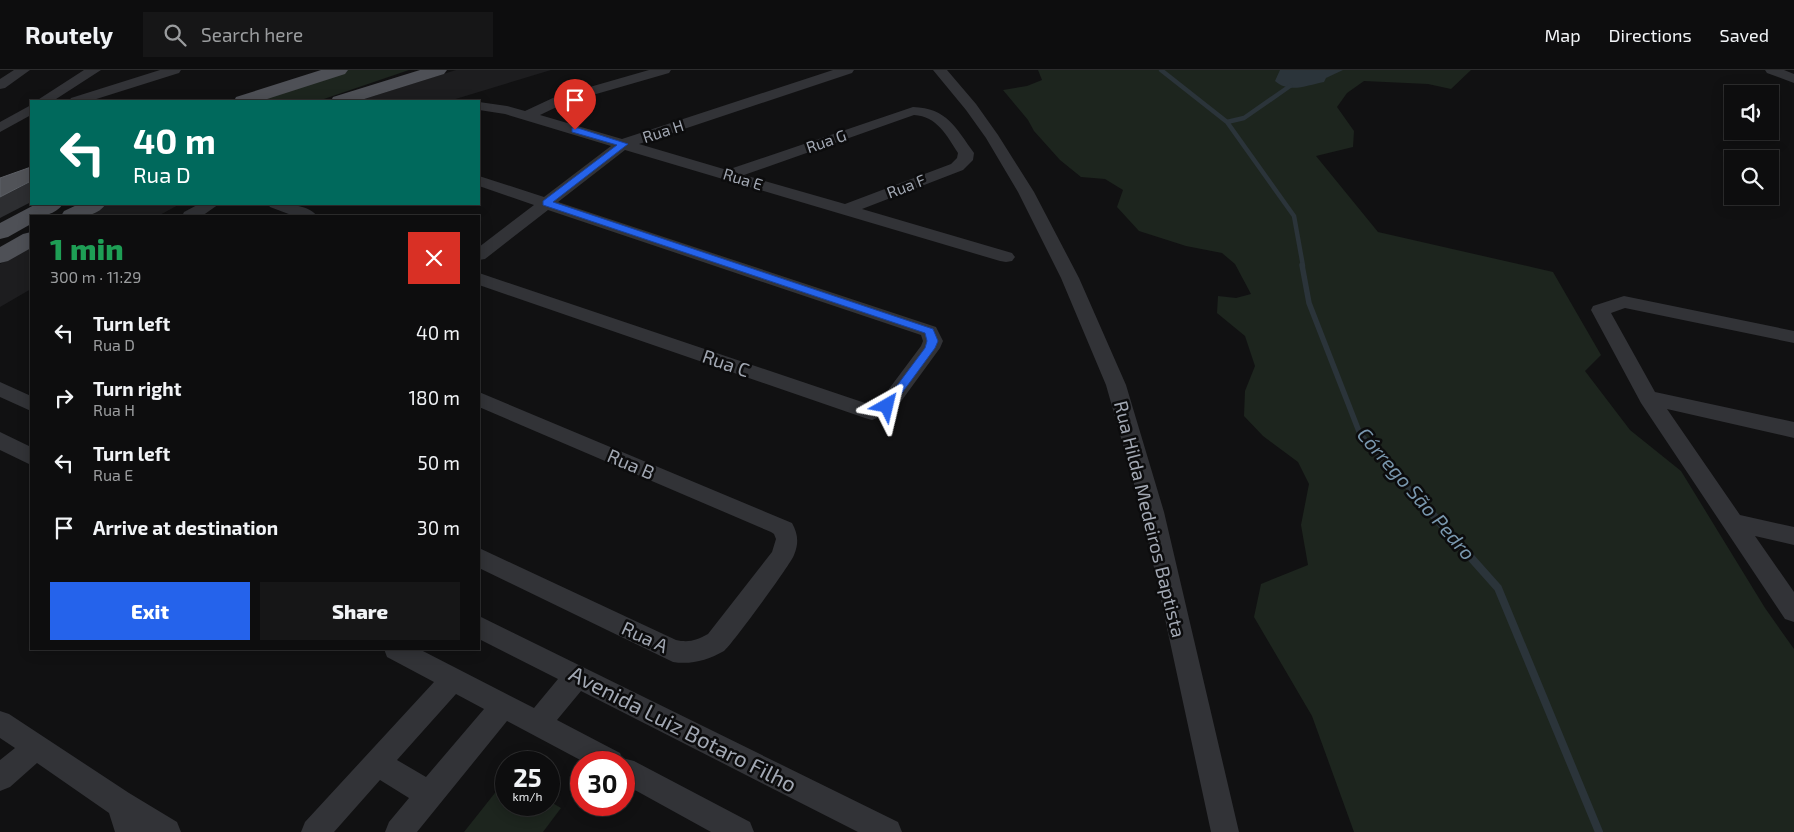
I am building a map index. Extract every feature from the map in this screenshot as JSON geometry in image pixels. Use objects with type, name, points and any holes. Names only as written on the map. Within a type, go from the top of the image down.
[{"type":"main road","points":[[247,100],[339,70]]},
{"type":"main road","points":[[343,100],[438,70]]},
{"type":"main road","points":[[32,215],[50,205]]},
{"type":"main road","points":[[74,215],[92,205]]},
{"type":"main road","points":[[0,232],[30,216]]},
{"type":"main road","points":[[0,256],[30,240]]},
{"type":"street","points":[[0,86],[22,70]]},
{"type":"street","points":[[46,100],[94,70]]},
{"type":"street","points":[[79,100],[174,70]]},
{"type":"street","points":[[526,116],[560,100],[664,70]]},
{"type":"street","name":"Rua H","points":[[480,254],[624,144],[847,70]]},
{"type":"street","name":"Rua Hilda Medeiros Baptista","points":[[940,70],[977,115],[1026,192],[1070,278],[1116,385],[1153,512],[1225,832]]},
{"type":"street","points":[[1772,70],[1794,80]]},
{"type":"street","name":"Rua E","points":[[480,106],[499,108],[1006,257]]},
{"type":"street","points":[[5,125],[30,110]]},
{"type":"street","name":"Rua G","points":[[728,175],[909,111],[924,111],[940,117],[966,153],[965,160]]},
{"type":"street","points":[[5,125],[30,115]]},
{"type":"street","name":"Rua F","points":[[845,210],[957,167],[965,160]]},
{"type":"street","points":[[480,181],[546,203]]},
{"type":"street","name":"Rua C","points":[[480,279],[872,412],[887,406],[930,348],[932,341],[929,331],[546,203]]},
{"type":"street","points":[[192,215],[209,205]]},
{"type":"street","points":[[279,205],[306,215]]},
{"type":"street","points":[[1794,337],[1624,302],[1600,310],[1648,398],[1794,612]]},
{"type":"street","points":[[0,389],[30,404]]},
{"type":"street","points":[[1648,398],[1794,430]]},
{"type":"street","name":"Rua B","points":[[480,399],[784,529]]},
{"type":"street","points":[[0,440],[30,456]]},
{"type":"street","points":[[1733,522],[1794,536]]},
{"type":"street","name":"Rua A","points":[[480,557],[673,651],[692,653],[711,646],[721,637],[783,555],[787,539],[784,529]]},
{"type":"street","name":"Avenida Luiz Botaro Filho","points":[[480,628],[888,832]]},
{"type":"street","points":[[398,650],[589,751]]},
{"type":"street","points":[[538,724],[577,676]]},
{"type":"street","points":[[320,827],[453,679]]},
{"type":"street","points":[[399,832],[504,706]]},
{"type":"street","points":[[0,723],[119,803],[167,832]]},
{"type":"street","points":[[0,778],[36,747]]},
{"type":"street","points":[[378,764],[430,795]]},
{"type":"street","points":[[635,776],[740,832]]},
{"type":"street","points":[[119,803],[125,814],[129,832]]},
{"type":"shaded area","points":[[347,70],[409,70],[321,100],[258,100]]},
{"type":"shaded area","points":[[456,70],[551,70],[452,100],[361,100]]},
{"type":"shaded area","points":[[1038,70],[1471,70],[1451,89],[1428,84],[1364,81],[1347,93],[1337,107],[1354,131],[1353,147],[1316,156],[1378,232],[1553,272],[1601,355],[1585,371],[1630,430],[1681,471],[1765,608],[1794,649],[1794,832],[1354,832],[1312,716],[1254,617],[1261,584],[1308,565],[1301,525],[1309,484],[1298,462],[1263,436],[1244,416],[1245,391],[1255,366],[1245,336],[1217,313],[1218,296],[1236,298],[1251,294],[1235,264],[1222,253],[1186,246],[1139,231],[1117,207],[1123,190],[1105,179],[1081,177],[1060,160],[1034,131],[1028,120],[1003,90],[1027,86],[1042,80]]},
{"type":"shaded area","points":[[1280,70],[1343,70],[1326,78],[1324,82],[1293,88],[1281,85],[1275,81]]},
{"type":"shaded area","points":[[105,205],[178,205],[160,215],[87,215]]},
{"type":"shaded area","points":[[30,247],[30,290],[0,307],[0,264]]},
{"type":"shaded area","points":[[495,793],[495,816],[555,816],[543,832],[464,832]]},
{"type":"building","points":[[30,167],[30,182],[0,197],[0,178]]},
{"type":"waterway","name":"Córrego São Pedro","points":[[1161,70],[1227,122]]},
{"type":"waterway","points":[[1227,122],[1244,118],[1290,86]]},
{"type":"waterway","name":"Córrego São Pedro","points":[[1227,122],[1294,216],[1303,266]]},
{"type":"waterway","name":"Córrego São Pedro","points":[[1302,265],[1309,303],[1360,434],[1433,515]]},
{"type":"waterway","name":"Córrego São Pedro","points":[[1432,514],[1498,588],[1599,832]]},
{"type":"route","points":[[575,130],[624,144],[546,203],[929,331],[932,345],[887,406]]}]
